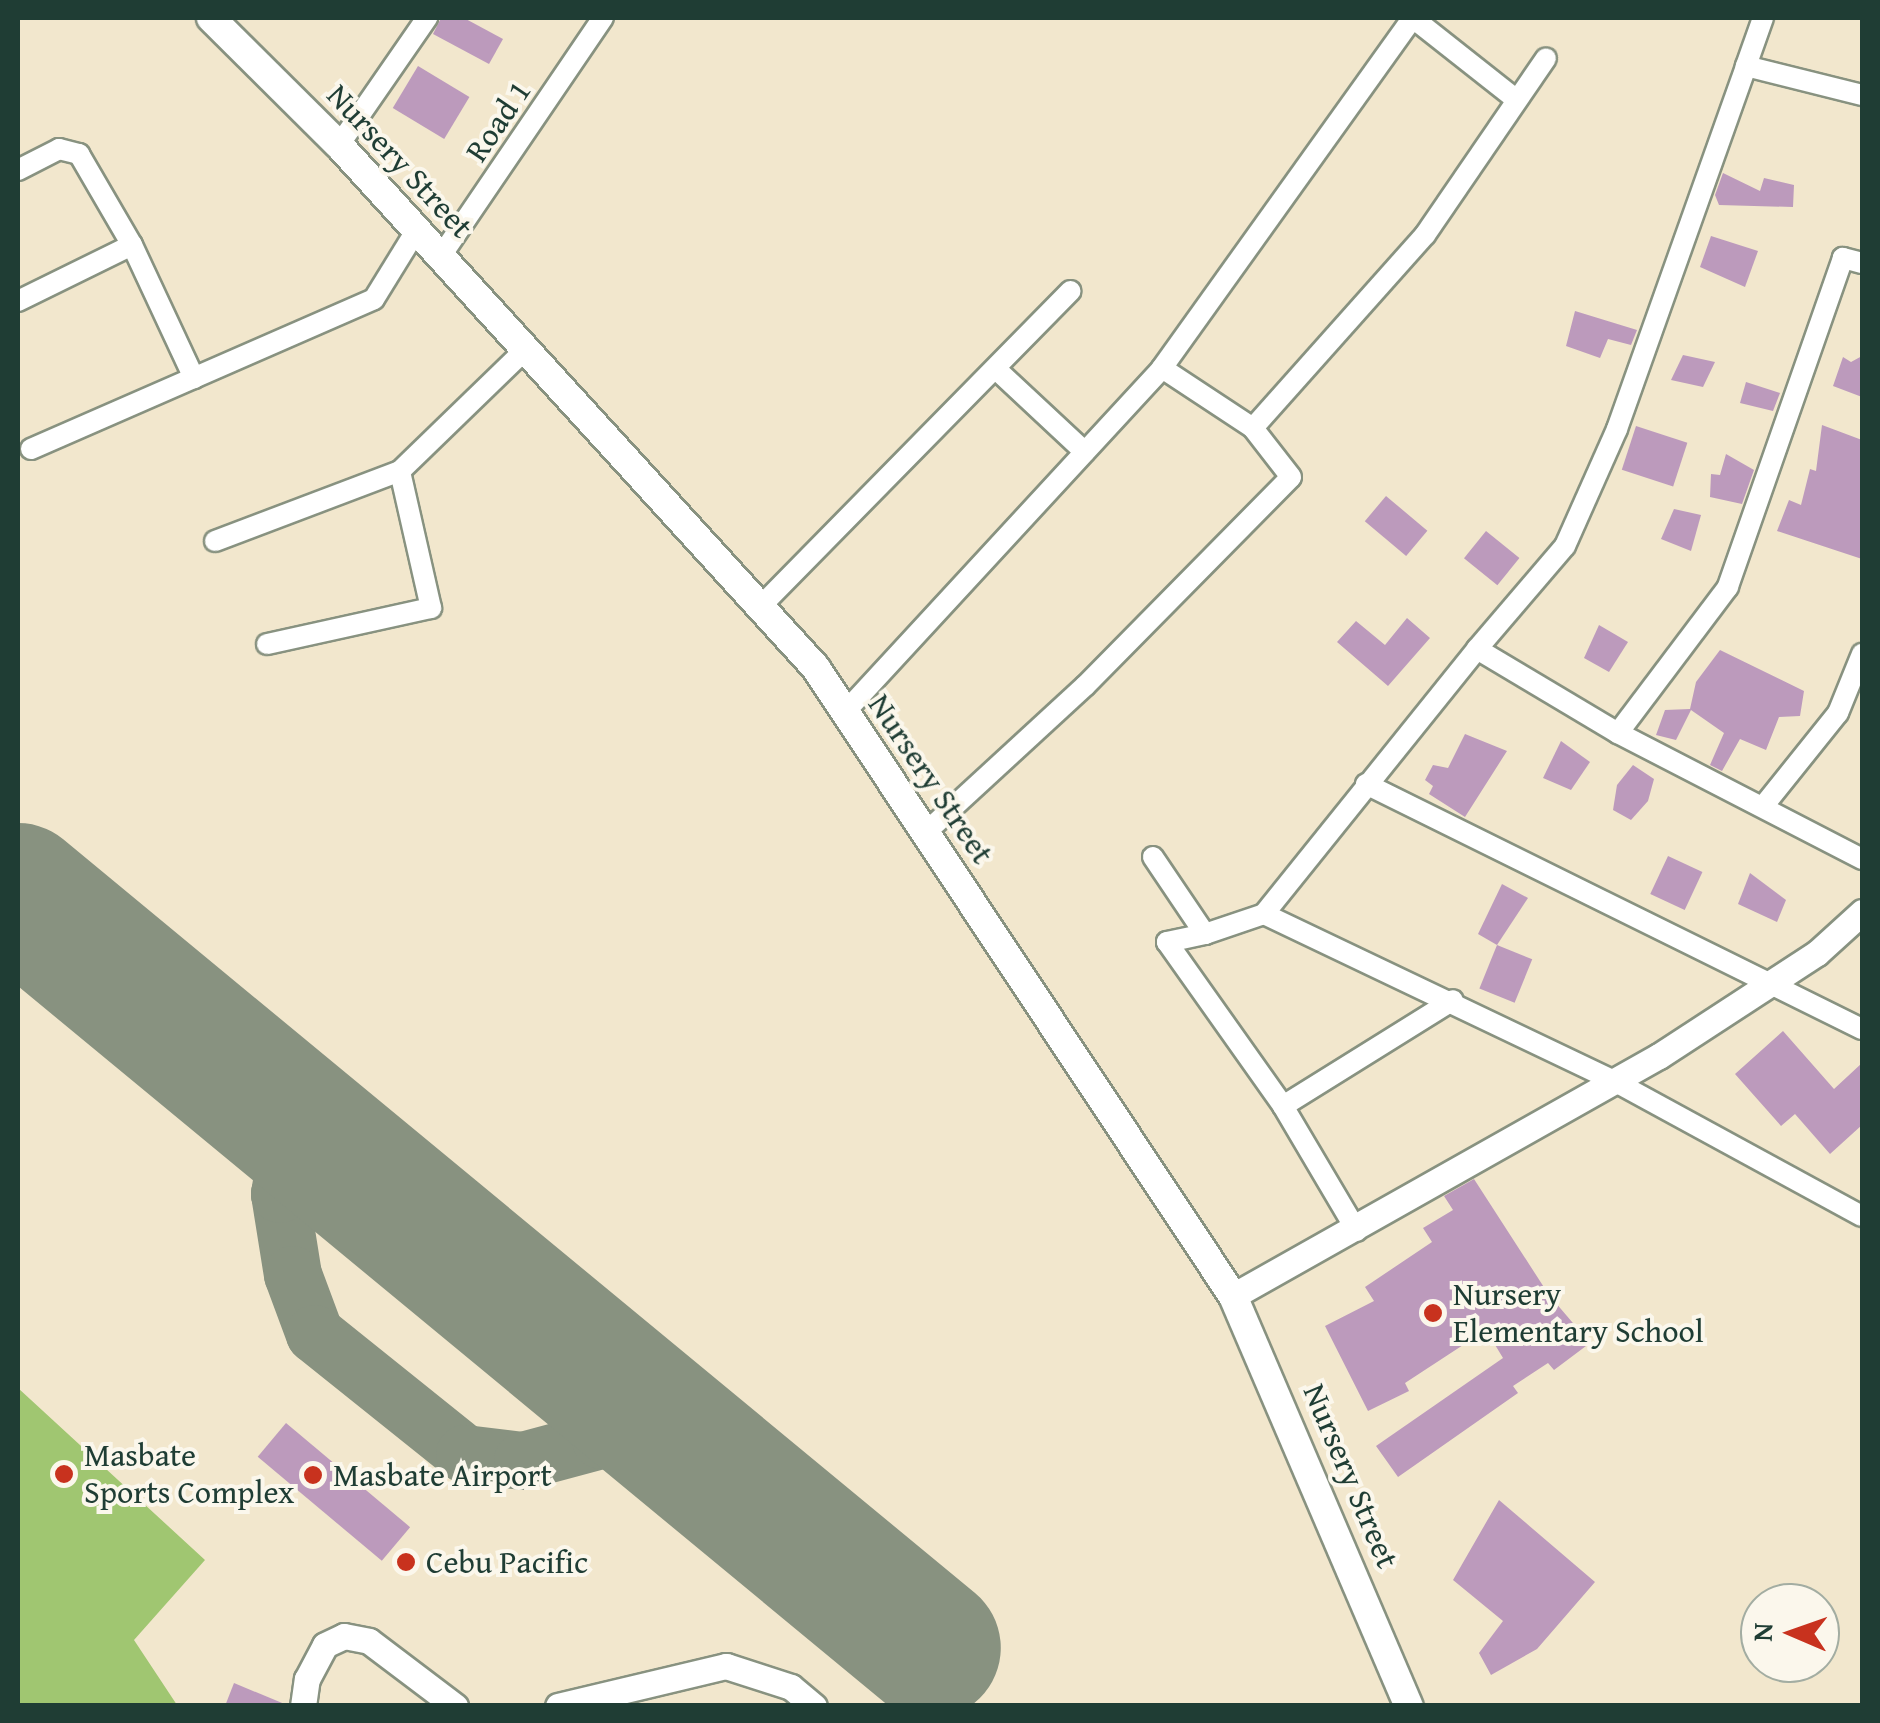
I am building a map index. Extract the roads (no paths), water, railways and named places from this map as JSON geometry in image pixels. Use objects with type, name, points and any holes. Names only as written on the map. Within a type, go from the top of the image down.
[{"type":"main road","name":"Nursery Street","points":[[211,18],[339,145],[417,230],[760,607],[845,712],[1233,1296],[1410,1706]]},
{"type":"street","points":[[339,145],[427,18]]},
{"type":"street","name":"Road 1","points":[[440,256],[603,18]]},
{"type":"street","points":[[845,712],[1162,368],[1413,18],[1517,100]]},
{"type":"street","points":[[1357,1231],[1284,1106],[1167,942],[1264,914],[1366,784],[1566,546],[1617,429],[1762,18]]},
{"type":"street","points":[[1253,428],[1426,235],[1546,58]]},
{"type":"street","points":[[1746,66],[1862,95]]},
{"type":"street","points":[[18,170],[71,148],[132,245],[194,378]]},
{"type":"street","points":[[31,449],[374,299],[417,230]]},
{"type":"street","points":[[18,301],[132,245]]},
{"type":"street","points":[[1618,734],[1728,587],[1843,258],[1862,263]]},
{"type":"street","points":[[760,607],[997,370],[1070,291]]},
{"type":"street","points":[[215,540],[400,470],[526,350]]},
{"type":"street","points":[[925,833],[1084,686],[1291,478],[1253,428],[1162,368]]},
{"type":"street","points":[[997,370],[1085,452]]},
{"type":"street","points":[[267,644],[432,608],[400,470]]},
{"type":"street","points":[[1478,649],[1618,734],[1765,804],[1862,859]]},
{"type":"street","points":[[1765,804],[1838,713],[1862,654]]},
{"type":"street","points":[[1366,784],[1862,1029]]},
{"type":"street","points":[[1153,857],[1205,934]]},
{"type":"street","points":[[1233,1296],[1357,1231],[1614,1080],[1772,982],[1862,912]]},
{"type":"street","points":[[1264,914],[1453,1000],[1614,1080],[1862,1216]]},
{"type":"street","points":[[1284,1106],[1453,1000]]},
{"type":"street","points":[[303,1706],[325,1645],[344,1636],[369,1641],[455,1706]]},
{"type":"street","points":[[558,1706],[726,1666],[791,1687],[814,1706]]},
{"type":"place","name":"Nursery Elementary School","points":[[1433,1313]]},
{"type":"place","name":"Masbate Sports Complex","points":[[64,1474]]},
{"type":"place","name":"Masbate Airport","points":[[313,1475]]},
{"type":"place","name":"Cebu Pacific","points":[[406,1562]]}]
